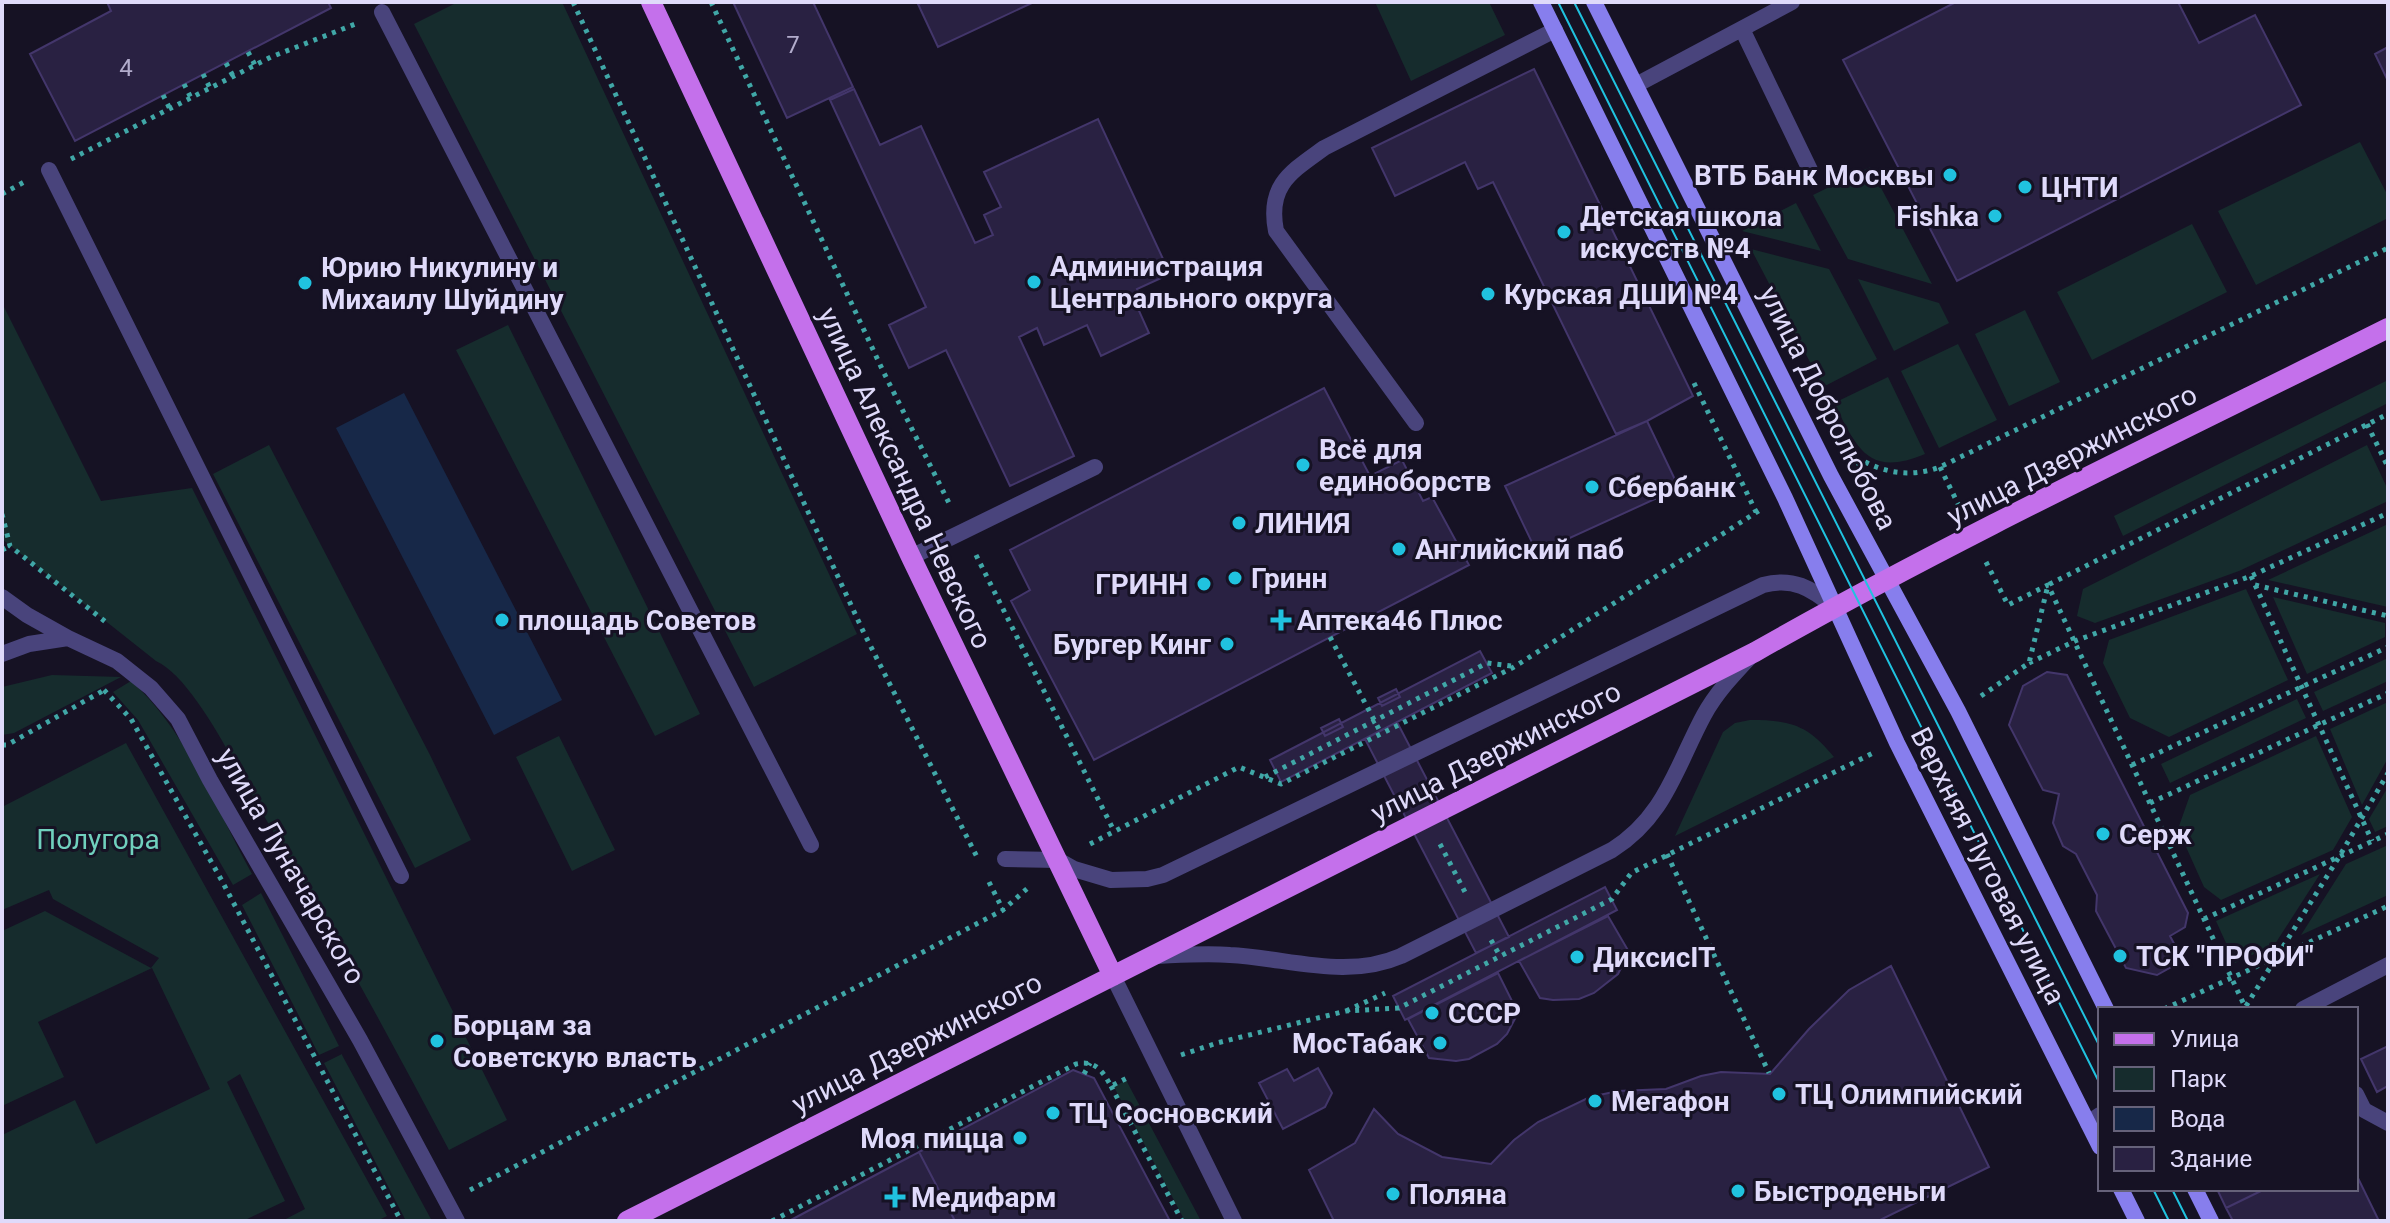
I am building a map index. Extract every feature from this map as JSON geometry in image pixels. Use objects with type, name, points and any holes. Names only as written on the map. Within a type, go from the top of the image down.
[{"type":"main road","name":"улица Александра Невского","points":[[651,2],[911,557],[1113,976]]},
{"type":"main road","points":[[1541,2],[1785,498],[1834,607]]},
{"type":"main road","name":"улица Добролюбова","points":[[1594,2],[1831,476],[1887,580]]},
{"type":"main road","name":"улица Дзержинского","points":[[627,1221],[1755,652],[1973,535],[2388,328]]},
{"type":"main road","name":"Верхняя Луговая улица","points":[[1887,580],[1958,711],[2105,1007]]},
{"type":"main road","name":"Верхняя Луговая улица","points":[[1834,607],[1897,743],[2094,1119]]},
{"type":"main road","points":[[2122,1191],[2137,1221]]},
{"type":"main road","points":[[2196,1191],[2211,1221]]},
{"type":"street","points":[[1636,85],[1792,2]]},
{"type":"street","points":[[382,12],[811,845]]},
{"type":"street","points":[[1742,29],[1810,170]]},
{"type":"street","points":[[1416,423],[1276,231],[1272,209],[1278,190],[1293,170],[1324,148],[1555,30]]},
{"type":"street","points":[[49,170],[401,876]]},
{"type":"street","points":[[911,557],[1095,467]]},
{"type":"street","points":[[1005,859],[1058,860],[1074,869],[1111,880],[1147,879],[1163,875],[1763,585],[1780,581],[1799,583],[1834,607]]},
{"type":"street","name":"улица Луначарского","points":[[2,597],[68,638],[117,661],[151,688],[178,719],[360,1040],[454,1214]]},
{"type":"street","points":[[2,654],[29,644],[68,638]]},
{"type":"street","points":[[1154,956],[1229,954],[1347,968],[1380,964],[1612,850],[1633,836],[1656,812],[1706,712],[1728,681],[1755,652]]},
{"type":"street","points":[[2311,1007],[2388,965]]},
{"type":"street","points":[[1113,976],[1234,1221]]},
{"type":"street","points":[[2358,1098],[2364,1110],[2388,1123]]},
{"type":"path","points":[[573,2],[863,631],[1003,910]]},
{"type":"path","points":[[711,2],[883,371],[1114,831]]},
{"type":"path","points":[[2,194],[255,65],[382,12]]},
{"type":"path","points":[[248,52],[255,65]]},
{"type":"path","points":[[226,63],[233,76]]},
{"type":"path","points":[[203,74],[210,88]]},
{"type":"path","points":[[184,84],[191,98]]},
{"type":"path","points":[[163,95],[170,109]]},
{"type":"path","points":[[1831,476],[1863,461],[1883,470],[1905,474],[1940,467],[2388,248]]},
{"type":"path","points":[[1940,467],[2008,605],[2388,414]]},
{"type":"path","points":[[2367,424],[2388,467]]},
{"type":"path","points":[[454,1214],[470,1189],[1003,910],[1058,860],[1239,767],[1281,784],[1514,667],[1756,512],[1785,498]]},
{"type":"path","points":[[1958,711],[2029,663],[2075,641],[2251,576],[2388,513]]},
{"type":"path","points":[[2,514],[10,546],[2,550]]},
{"type":"path","points":[[2251,576],[2372,841]]},
{"type":"path","points":[[2048,585],[2246,1007]]},
{"type":"path","points":[[2029,663],[2048,585]]},
{"type":"path","points":[[2255,585],[2388,616]]},
{"type":"path","points":[[2132,765],[2388,647]]},
{"type":"path","points":[[1264,777],[1487,663],[1514,667]]},
{"type":"path","points":[[104,690],[131,719],[230,894],[401,1221]]},
{"type":"path","points":[[2150,803],[2388,693]]},
{"type":"path","points":[[1618,879],[1823,776],[1897,743]]},
{"type":"path","points":[[2247,1007],[2388,773]]},
{"type":"path","points":[[2204,919],[2388,834]]},
{"type":"path","points":[[1667,854],[1769,1073]]},
{"type":"path","points":[[1111,1086],[1156,1064],[1217,1043],[1346,1011],[1399,1008],[1612,899],[1632,872]]},
{"type":"path","points":[[2168,1007],[2388,906]]},
{"type":"path","points":[[1489,942],[1503,935]]},
{"type":"path","points":[[1346,1011],[1389,990]]},
{"type":"path","points":[[1084,1074],[1090,1063]]},
{"type":"path","points":[[772,1221],[842,1189],[1076,1064],[1090,1063],[1102,1071],[1111,1086],[1182,1221]]},
{"type":"green space","points":[[458,2],[562,2],[857,634],[754,687],[414,24]]},
{"type":"green space","points":[[1375,2],[1489,2],[1505,35],[1411,81]]},
{"type":"green space","points":[[2360,142],[2388,196],[2388,218],[2256,285],[2218,211]]},
{"type":"green space","points":[[1870,167],[1932,284],[1848,259],[1813,195]]},
{"type":"green space","points":[[1796,203],[1821,251],[1742,231]]},
{"type":"green space","points":[[2192,224],[2227,292],[2092,360],[2057,292]]},
{"type":"green space","points":[[1751,249],[1829,269],[1877,359],[1823,387]]},
{"type":"green space","points":[[1858,279],[1939,303],[1949,323],[1894,351]]},
{"type":"green space","points":[[2,303],[101,501],[192,488],[507,1120],[449,1150],[333,936],[200,705],[170,671],[2,539]]},
{"type":"green space","points":[[2025,310],[2060,382],[2009,406],[1975,334]]},
{"type":"green space","points":[[508,325],[700,714],[655,736],[456,350]]},
{"type":"green space","points":[[1958,344],[1997,420],[1939,448],[1901,371]]},
{"type":"green space","points":[[1888,377],[1925,454],[1906,461],[1877,460],[1867,454],[1850,433],[1834,403]]},
{"type":"green space","points":[[2388,380],[2388,403],[2123,536],[2114,516]]},
{"type":"green space","points":[[269,445],[471,840],[415,868],[213,474]]},
{"type":"green space","points":[[2367,445],[2388,490],[2388,501],[2239,571],[2095,623],[2077,616],[2083,589]]},
{"type":"green space","points":[[2388,524],[2388,607],[2268,580]]},
{"type":"green space","points":[[2246,589],[2288,680],[2169,737],[2130,718],[2103,663],[2109,640]]},
{"type":"green space","points":[[2273,597],[2385,623],[2385,637],[2307,674]]},
{"type":"green space","points":[[2388,658],[2388,681],[2323,711],[2314,692]]},
{"type":"green space","points":[[52,675],[121,677],[14,733],[2,735],[2,687]]},
{"type":"green space","points":[[131,681],[150,700],[184,746],[252,874],[233,885],[138,720],[113,692]]},
{"type":"green space","points":[[2297,699],[2306,718],[2170,783],[2161,764]]},
{"type":"green space","points":[[2388,702],[2388,758],[2362,805],[2330,729]]},
{"type":"green space","points":[[1750,720],[1798,726],[1816,738],[1834,757],[1675,836],[1723,732],[1735,723]]},
{"type":"green space","points":[[559,736],[615,850],[572,871],[516,757]]},
{"type":"green space","points":[[2316,736],[2352,817],[2333,850],[2221,900],[2204,887],[2178,829],[2190,795]]},
{"type":"green space","name":"Полугора","points":[[126,743],[387,1216],[377,1221],[282,1221],[305,1209],[240,1074],[227,1082],[285,1201],[243,1221],[2,1221],[2,1135],[75,1100],[96,1144],[210,1089],[152,968],[38,1022],[64,1077],[2,1106],[2,931],[45,911],[151,968],[159,958],[53,899],[49,890],[2,910],[2,807]]},
{"type":"green space","points":[[2388,787],[2388,826],[2375,832],[2369,819]]},
{"type":"green space","points":[[2388,845],[2388,895],[2301,935],[2346,864]]},
{"type":"green space","points":[[2320,874],[2275,944],[2235,963],[2216,921]]},
{"type":"green space","points":[[261,893],[339,1046],[319,1055],[242,905]]},
{"type":"green space","points":[[342,1054],[432,1221],[406,1221],[324,1063]]},
{"type":"green space","points":[[1126,1080],[1201,1221],[1185,1221],[1114,1087]]},
{"type":"water","points":[[404,393],[562,700],[494,735],[336,428]]},
{"type":"building","points":[[107,2],[328,2],[331,8],[75,141],[30,54],[111,11]]},
{"type":"building","points":[[733,2],[813,2],[853,87],[787,118]]},
{"type":"building","points":[[1034,2],[938,47],[918,4]]},
{"type":"building","name":"ЦНТИ","points":[[1956,2],[2178,2],[2199,43],[2255,15],[2301,105],[1957,281],[1843,60]]},
{"type":"building","points":[[2388,47],[2388,81],[2375,54]]},
{"type":"building","points":[[1534,69],[1693,396],[1616,434],[1493,182],[1478,189],[1465,162],[1395,196],[1372,148]]},
{"type":"building","name":"Администрация Центрального округа","points":[[854,89],[880,145],[921,126],[975,243],[993,235],[984,215],[1001,207],[984,172],[1098,119],[1170,274],[1137,289],[1142,300],[1135,302],[1149,333],[1101,356],[1087,325],[1044,345],[1037,328],[1019,337],[1074,456],[1010,486],[946,350],[909,368],[889,325],[926,307],[830,100]]},
{"type":"building","name":"Гринн","points":[[1324,388],[1370,476],[1402,460],[1423,501],[1432,497],[1469,565],[1094,760],[1011,601],[1030,590],[1010,550]]},
{"type":"building","name":"Сбербанк","points":[[1647,421],[1679,488],[1537,553],[1505,486]]},
{"type":"building","points":[[1480,651],[1492,673],[1281,782],[1270,760]]},
{"type":"building","name":"Серж","points":[[2047,672],[2067,675],[2188,913],[2185,927],[2170,936],[2178,951],[2173,966],[2157,975],[2126,968],[2096,911],[2097,895],[2076,854],[2063,846],[2053,823],[2059,794],[2043,790],[2009,725],[2023,686]]},
{"type":"building","points":[[1396,689],[1400,697],[1382,706],[1378,698]]},
{"type":"building","points":[[1339,719],[1343,727],[1325,736],[1321,728]]},
{"type":"building","points":[[1397,722],[1509,937],[1476,953],[1365,739]]},
{"type":"building","points":[[1605,887],[1617,910],[1405,1020],[1393,996]]},
{"type":"building","name":"ДиксисIT","points":[[1608,916],[1629,952],[1618,974],[1594,993],[1579,999],[1540,998],[1519,961]]},
{"type":"building","name":"ТЦ Олимпийский","points":[[1891,966],[1989,1167],[1878,1221],[1334,1221],[1309,1170],[1355,1143],[1374,1109],[1398,1134],[1442,1157],[1491,1164],[1514,1140],[1538,1122],[1590,1097],[1618,1091],[1666,1089],[1721,1072],[1770,1074],[1809,1029],[1849,990]]},
{"type":"building","points":[[1498,973],[1518,1013],[1507,1034],[1497,1044],[1469,1059],[1429,1058],[1408,1019]]},
{"type":"building","points":[[2388,1046],[2388,1086],[2377,1092],[2361,1059]]},
{"type":"building","points":[[1318,1068],[1332,1093],[1325,1107],[1283,1129],[1259,1083],[1287,1069],[1294,1081]]},
{"type":"building","name":"ТЦ Сосновский","points":[[1073,1070],[1094,1078],[1170,1221],[955,1221],[919,1152]]},
{"type":"building","points":[[919,1152],[955,1221],[789,1221],[900,1162]]},
{"type":"building","points":[[2358,1178],[2379,1221],[2233,1221],[2226,1208],[2261,1191],[2358,1191]]},
{"type":"building","points":[[2218,1191],[2261,1191],[2226,1208]]},
{"type":"tram line","points":[[1558,2],[2098,1080]]},
{"type":"tram line","points":[[1574,2],[2098,1043]]},
{"type":"tram line","points":[[2154,1191],[2169,1221]]},
{"type":"tram line","points":[[2173,1191],[2188,1221]]},
{"type":"place","name":"ВТБ Банк Москвы","points":[[1950,175]]},
{"type":"place","name":"ЦНТИ","points":[[2025,187]]},
{"type":"place","name":"Fishka","points":[[1995,216]]},
{"type":"place","name":"Детская школа искусств №4","points":[[1564,232]]},
{"type":"place","name":"Администрация Центрального округа","points":[[1034,282]]},
{"type":"place","name":"Юрию Никулину и Михаилу Шуйдину","points":[[305,283]]},
{"type":"place","name":"Курская ДШИ №4","points":[[1488,294]]},
{"type":"place","name":"Всё для единоборств","points":[[1303,465]]},
{"type":"place","name":"Сбербанк","points":[[1592,487]]},
{"type":"place","name":"ЛИНИЯ","points":[[1239,523]]},
{"type":"place","name":"Английский паб","points":[[1399,549]]},
{"type":"place","name":"Гринн","points":[[1235,578]]},
{"type":"place","name":"ГРИНН","points":[[1204,584]]},
{"type":"place","name":"площадь Советов","points":[[502,620]]},
{"type":"place","name":"Аптека46 Плюс","points":[[1281,620]]},
{"type":"place","name":"Бургер Кинг","points":[[1227,644]]},
{"type":"place","name":"Серж","points":[[2103,834]]},
{"type":"place","name":"ТСК \"ПРОФИ\"","points":[[2120,956]]},
{"type":"place","name":"ДиксисIT","points":[[1577,957]]},
{"type":"place","name":"СССР","points":[[1432,1013]]},
{"type":"place","name":"Борцам за Советскую власть","points":[[437,1041]]},
{"type":"place","name":"МосТабак","points":[[1440,1043]]},
{"type":"place","name":"ТЦ Олимпийский","points":[[1779,1094]]},
{"type":"place","name":"Мегафон","points":[[1595,1101]]},
{"type":"place","name":"ТЦ Сосновский","points":[[1053,1113]]},
{"type":"place","name":"Моя пицца","points":[[1020,1138]]},
{"type":"place","name":"Быстроденьги","points":[[1738,1191]]},
{"type":"place","name":"Поляна","points":[[1393,1194]]},
{"type":"place","name":"Медифарм","points":[[895,1197]]}]
